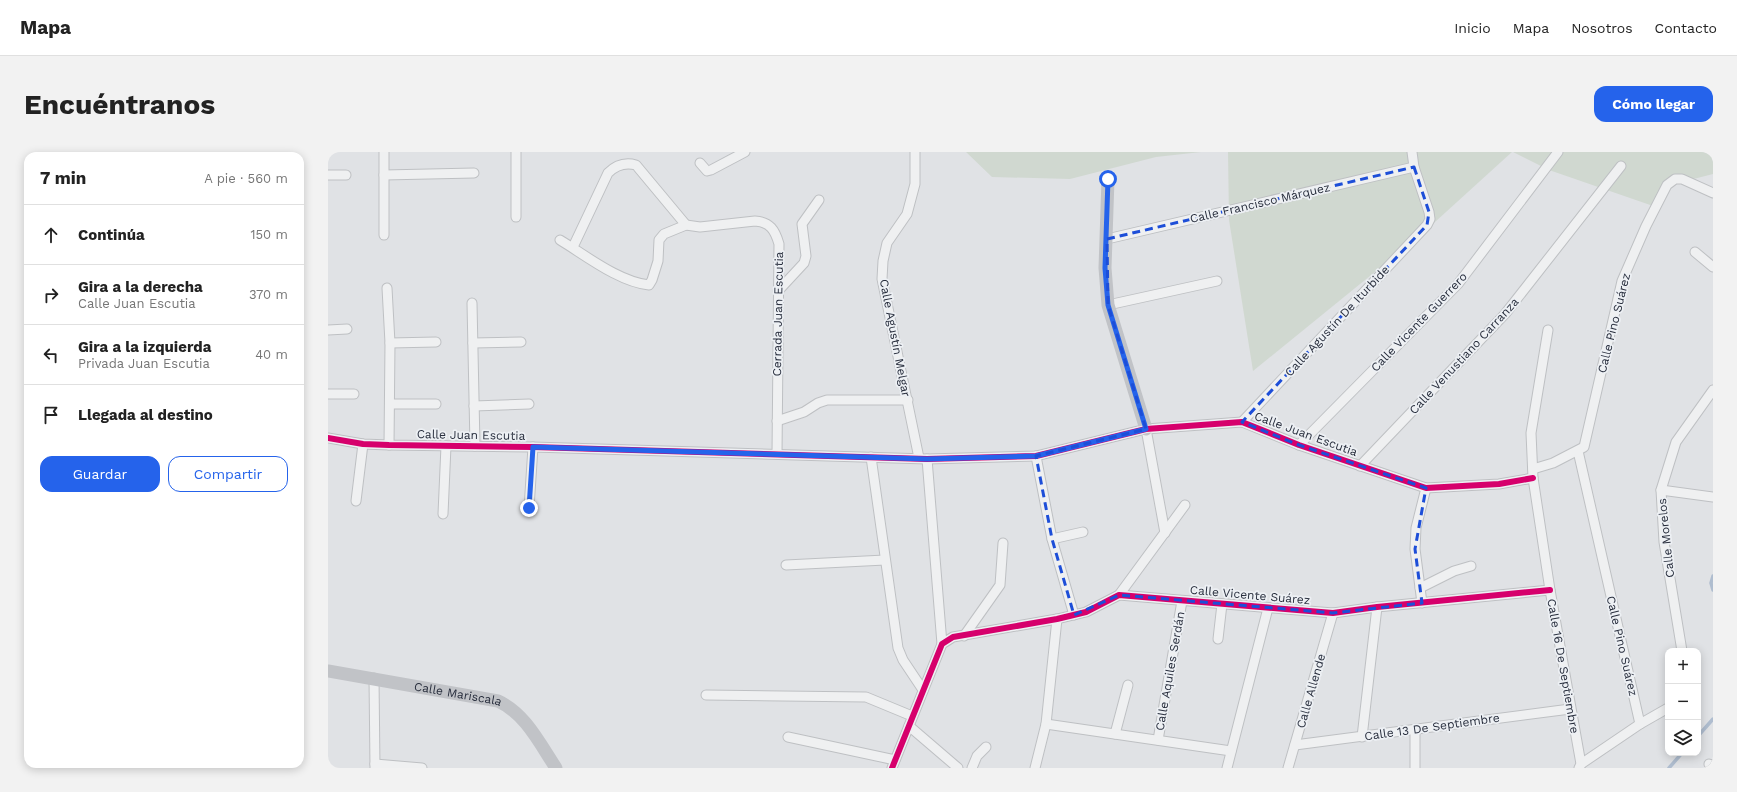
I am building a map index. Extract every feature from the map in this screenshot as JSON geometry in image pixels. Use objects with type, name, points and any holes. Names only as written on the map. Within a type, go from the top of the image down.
[{"type":"street","points":[[384,152],[384,235]]},
{"type":"street","points":[[516,152],[516,217]]},
{"type":"street","points":[[700,163],[707,171],[745,152]]},
{"type":"street","name":"Calle Agustín Melgar","points":[[893,764],[942,644],[923,459],[908,400],[882,279],[882,267],[887,243],[907,214],[915,184],[915,152]]},
{"type":"street","points":[[1412,152],[1414,167]]},
{"type":"street","name":"Calle Vicente Guerrero","points":[[1299,445],[1458,284],[1558,152]]},
{"type":"street","points":[[573,247],[608,173],[613,168],[622,164],[636,165],[686,225]]},
{"type":"street","name":"Calle Venustiano Carranza","points":[[1360,466],[1505,314],[1621,166]]},
{"type":"street","name":"Calle Agustín De Iturbide","points":[[1242,422],[1427,225],[1430,219],[1429,212],[1414,167]]},
{"type":"street","name":"Calle Francisco Márquez","points":[[1107,239],[1414,167]]},
{"type":"street","points":[[384,175],[474,173]]},
{"type":"street","points":[[328,175],[346,175]]},
{"type":"street","points":[[1108,179],[1105,268],[1108,305],[1146,429],[1164,533]]},
{"type":"street","name":"Calle Pino Suárez","points":[[1640,724],[1578,451],[1582,449],[1585,444],[1622,281],[1646,226],[1667,185],[1675,179],[1682,179],[1713,193]]},
{"type":"street","points":[[778,290],[804,263],[806,256],[802,224],[819,200]]},
{"type":"street","name":"Cerrada Juan Escutia","points":[[560,240],[619,275],[641,284],[649,285],[658,261],[660,236],[686,225],[700,227],[763,221],[771,226],[779,244],[777,454]]},
{"type":"street","points":[[1695,252],[1713,267]]},
{"type":"street","points":[[1108,305],[1217,281]]},
{"type":"street","points":[[387,288],[390,343],[390,445]]},
{"type":"street","points":[[472,303],[475,446]]},
{"type":"street","points":[[328,330],[347,329]]},
{"type":"street","name":"Calle 16 De Septiembre","points":[[1548,330],[1530,433],[1533,473],[1550,590],[1580,766]]},
{"type":"street","points":[[390,343],[436,342]]},
{"type":"street","points":[[473,343],[521,342]]},
{"type":"street","name":"Calle Morelos","points":[[1682,648],[1664,542],[1661,490],[1676,442],[1713,390]]},
{"type":"street","points":[[328,394],[354,394]]},
{"type":"street","points":[[777,421],[804,412],[818,403],[828,400],[908,400]]},
{"type":"street","points":[[390,404],[436,404]]},
{"type":"street","points":[[474,406],[530,404]]},
{"type":"street","name":"Calle Juan Escutia","points":[[328,438],[363,444],[390,445],[533,447],[923,459],[1036,456],[1146,429],[1242,422],[1299,445],[1426,488],[1499,484],[1533,473]]},
{"type":"street","points":[[356,501],[363,444]]},
{"type":"street","points":[[443,514],[446,446]]},
{"type":"street","points":[[529,508],[533,447]]},
{"type":"street","points":[[1533,473],[1578,451]]},
{"type":"street","points":[[1036,456],[1052,539],[1074,615]]},
{"type":"street","points":[[871,457],[898,648],[903,660],[923,690]]},
{"type":"street","points":[[1422,603],[1415,549],[1416,528],[1426,488]]},
{"type":"street","points":[[1661,490],[1713,497]]},
{"type":"street","points":[[942,644],[953,637],[1057,619],[1086,612],[1119,595],[1185,505]]},
{"type":"street","points":[[1052,539],[1083,532]]},
{"type":"street","points":[[964,636],[1000,585],[1003,542]]},
{"type":"street","points":[[786,565],[885,560]]},
{"type":"street","points":[[1420,588],[1454,571],[1471,566]]},
{"type":"street","name":"Calle Vicente Suárez","points":[[1119,595],[1333,613],[1377,607],[1550,590]]},
{"type":"street","name":"Calle Aquiles Serdán","points":[[1158,740],[1182,601]]},
{"type":"street","points":[[1218,638],[1222,604]]},
{"type":"street","points":[[1362,737],[1377,607]]},
{"type":"street","points":[[1227,768],[1268,608]]},
{"type":"street","name":"Calle Allende","points":[[1288,768],[1333,613]]},
{"type":"street","points":[[1035,768],[1046,724],[1057,619]]},
{"type":"street","name":"Calle Mariscala","points":[[328,672],[374,678],[498,701],[509,706],[520,716],[556,768]]},
{"type":"street","points":[[374,678],[375,766],[422,768]]},
{"type":"street","points":[[1115,734],[1128,685]]},
{"type":"street","points":[[706,695],[866,697],[912,716]]},
{"type":"street","name":"Calle 13 De Septiembre","points":[[1295,745],[1570,709]]},
{"type":"street","points":[[1580,766],[1640,724],[1665,710]]},
{"type":"street","points":[[1046,724],[1231,751]]},
{"type":"street","points":[[909,726],[958,768]]},
{"type":"street","points":[[1415,730],[1415,768]]},
{"type":"street","points":[[788,737],[893,764]]},
{"type":"street","points":[[972,768],[977,756],[986,747]]},
{"type":"highlighted area","points":[[1414,167],[1429,212],[1427,225],[1242,422],[1299,445],[1426,488],[1415,549],[1422,603],[1333,613],[1119,595],[1074,615],[1052,539],[1036,456],[1146,429],[1108,305],[1107,239]]},
{"type":"shaded area","points":[[966,152],[1201,152],[1156,157],[1070,179],[992,177]]},
{"type":"shaded area","points":[[1228,152],[1512,152],[1424,232],[1253,371],[1229,220]]},
{"type":"shaded area","points":[[1513,152],[1713,152],[1713,174],[1674,184],[1656,207],[1549,170]]},
{"type":"waterway","points":[[1713,576],[1711,583],[1713,590]]},
{"type":"waterway","points":[[1701,733],[1713,719]]},
{"type":"waterway","points":[[1669,768],[1679,756]]},
{"type":"cycle path","points":[[328,438],[363,444],[389,445],[533,447],[927,459],[1036,456],[1146,429],[1242,422],[1299,445],[1426,488],[1499,484],[1533,478]]},
{"type":"cycle path","points":[[892,768],[942,644],[953,637],[1057,619],[1086,612],[1119,595],[1333,613],[1377,607],[1550,590]]},
{"type":"route","points":[[529,508],[533,447],[622,451],[927,459],[1036,456],[1146,429],[1108,305],[1105,268],[1108,179]]}]
